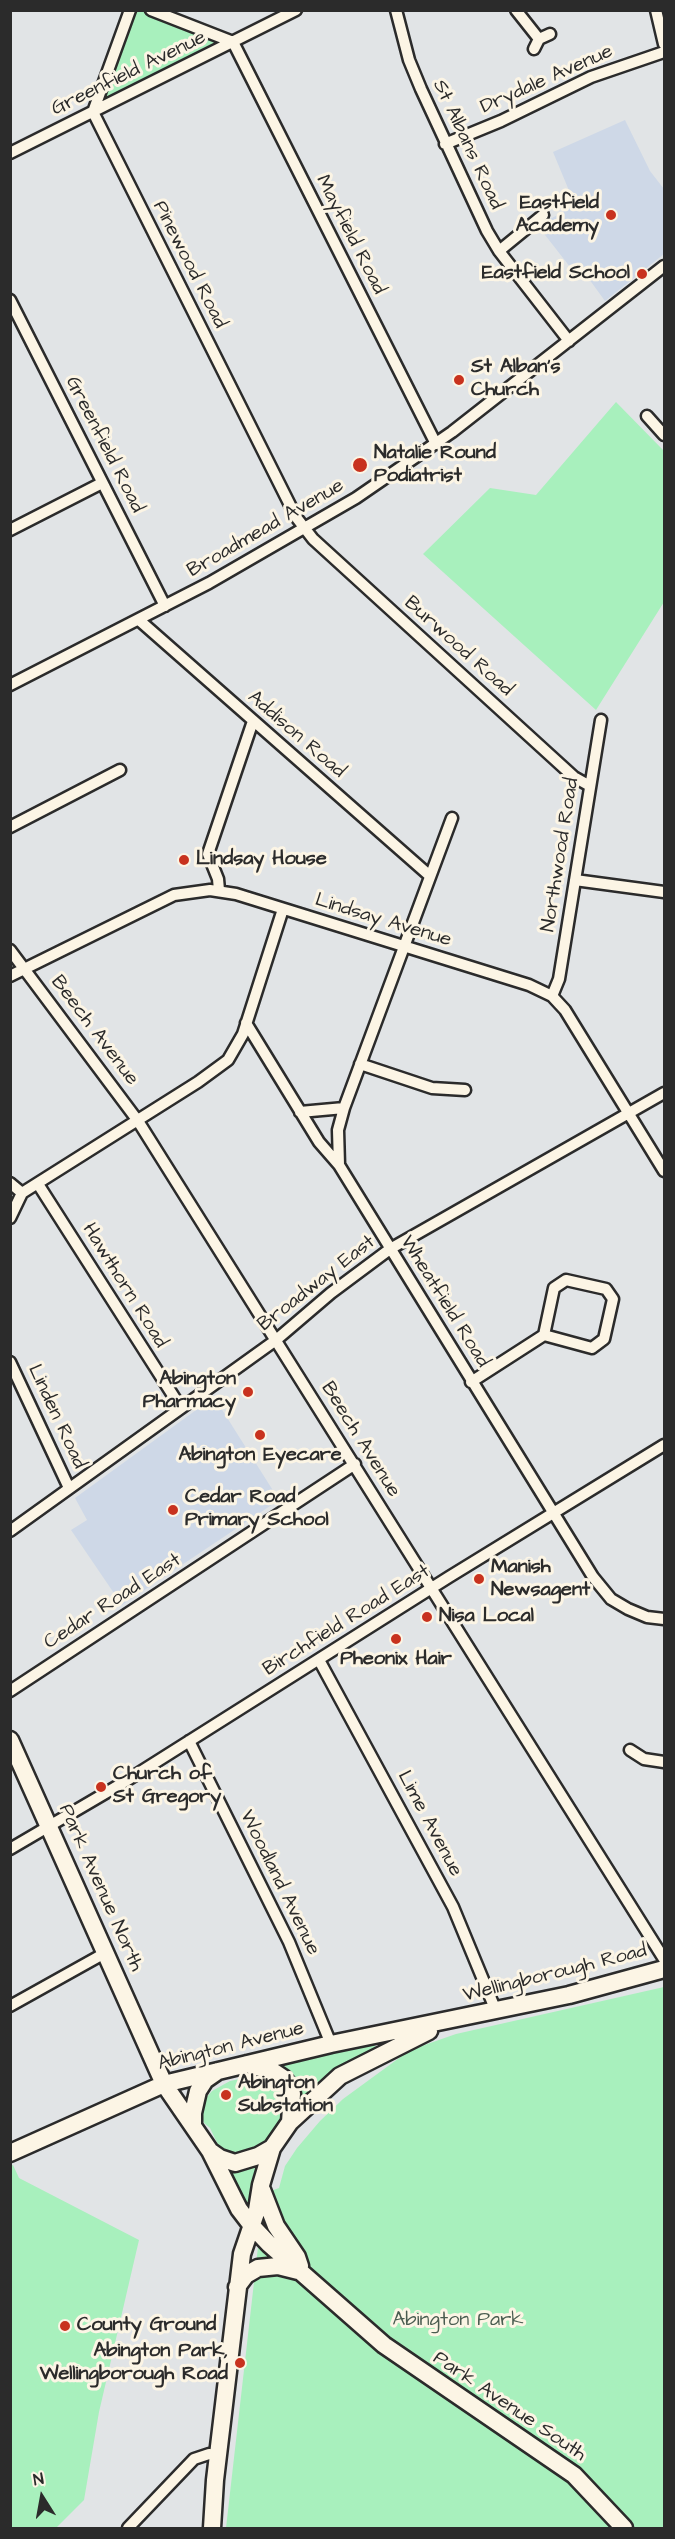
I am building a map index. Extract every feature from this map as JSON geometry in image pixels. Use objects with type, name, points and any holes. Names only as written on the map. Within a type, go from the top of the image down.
[{"type":"main road","name":"Park Avenue North","points":[[10,1740],[164,2084],[193,2126]]},
{"type":"main road","name":"Wellingborough Road","points":[[331,2044],[496,2011],[613,1984],[664,1969]]},
{"type":"main road","name":"Wellingborough Road","points":[[212,2529],[218,2455],[242,2254],[252,2226],[272,2148],[290,2122],[327,2086],[354,2067],[455,2020]]},
{"type":"main road","name":"Abington Avenue","points":[[10,2153],[164,2084],[331,2044]]},
{"type":"main road","points":[[150,2054],[169,2072],[191,2076]]},
{"type":"main road","points":[[137,2097],[150,2078],[150,2054]]},
{"type":"main road","points":[[247,2063],[274,2072],[290,2087],[292,2094],[290,2122]]},
{"type":"main road","points":[[219,2071],[205,2080],[198,2091],[193,2113],[193,2126],[210,2151],[235,2201],[242,2254]]},
{"type":"main road","points":[[137,2097],[160,2096],[177,2103]]},
{"type":"main road","points":[[210,2151],[220,2158],[235,2163],[258,2156],[272,2148]]},
{"type":"main road","points":[[261,2185],[276,2226],[297,2257],[302,2272]]},
{"type":"main road","name":"Park Avenue South","points":[[235,2201],[252,2226],[402,2360],[574,2475],[624,2529]]},
{"type":"main road","points":[[237,2287],[246,2275],[258,2268],[278,2266],[302,2272]]},
{"type":"street","points":[[93,112],[130,10]]},
{"type":"street","points":[[151,10],[233,42]]},
{"type":"street","name":"Greenfield Avenue","points":[[10,153],[296,10]]},
{"type":"street","name":"St Albans Road","points":[[396,10],[409,60],[475,209],[499,251],[569,341]]},
{"type":"street","points":[[516,10],[536,44],[550,34]]},
{"type":"street","points":[[656,10],[664,44]]},
{"type":"street","name":"Mayfield Road","points":[[233,42],[436,444]]},
{"type":"street","name":"Drydale Avenue","points":[[445,144],[501,121],[591,77],[664,52]]},
{"type":"street","name":"Pinewood Road","points":[[93,112],[304,529]]},
{"type":"street","points":[[499,251],[543,215]]},
{"type":"street","name":"Broadmead Avenue","points":[[10,685],[165,606],[356,498],[436,444],[664,266]]},
{"type":"street","name":"Greenfield Road","points":[[10,300],[165,606]]},
{"type":"street","points":[[647,416],[664,435]]},
{"type":"street","points":[[656,425],[664,417]]},
{"type":"street","points":[[10,530],[102,483]]},
{"type":"street","name":"Burwood Road","points":[[304,529],[565,769],[590,786]]},
{"type":"street","name":"Addison Road","points":[[139,620],[430,876]]},
{"type":"street","name":"Northwood Road","points":[[552,996],[559,979],[601,720]]},
{"type":"street","points":[[219,890],[218,879],[207,854],[253,721]]},
{"type":"street","points":[[10,827],[120,770]]},
{"type":"street","points":[[339,1165],[338,1130],[344,1108],[452,818]]},
{"type":"street","points":[[575,880],[664,892]]},
{"type":"street","name":"Lindsay Avenue","points":[[10,976],[163,899],[183,893],[219,890],[283,909],[529,985],[552,996],[565,1010],[664,1171]]},
{"type":"street","points":[[10,1218],[22,1193],[223,1066],[236,1049],[246,1023],[283,909]]},
{"type":"street","name":"Beech Avenue","points":[[10,950],[138,1120],[664,1959]]},
{"type":"street","name":"Wheatfield Road","points":[[246,1023],[319,1142],[339,1165],[471,1382],[605,1593],[618,1604],[638,1614],[664,1619]]},
{"type":"street","points":[[360,1064],[432,1088],[465,1090]]},
{"type":"street","name":"Broadway East","points":[[10,1531],[276,1340],[331,1293],[390,1249],[664,1093]]},
{"type":"street","points":[[300,1112],[344,1108]]},
{"type":"street","points":[[10,1183],[22,1193]]},
{"type":"street","name":"Hawthorn Road","points":[[38,1184],[181,1408]]},
{"type":"street","points":[[471,1382],[544,1335],[554,1288],[566,1280],[606,1289],[613,1299],[604,1339],[592,1348],[544,1335]]},
{"type":"street","name":"Linden Road","points":[[10,1362],[69,1488]]},
{"type":"street","name":"Birchfield Road East","points":[[10,1850],[39,1830],[49,1828],[664,1445]]},
{"type":"street","name":"Cedar Road East","points":[[10,1691],[355,1464]]},
{"type":"street","name":"Lime Avenue","points":[[319,1660],[453,1907],[496,2011]]},
{"type":"street","name":"Woodland Avenue","points":[[189,1741],[289,1942],[331,2044]]},
{"type":"street","points":[[630,1750],[644,1759],[664,1762]]},
{"type":"street","points":[[10,2006],[105,1953]]},
{"type":"street","points":[[128,2529],[194,2459],[209,2454],[218,2455]]},
{"type":"shaded area","name":"Eastfield Academy","points":[[625,120],[650,171],[664,189],[664,254],[605,301],[581,268],[574,272],[538,226],[575,205],[553,152]]},
{"type":"shaded area","name":"Cedar Road Primary School","points":[[214,1397],[279,1500],[122,1605],[71,1530],[87,1520],[75,1498]]},
{"type":"green space","points":[[130,11],[151,11],[233,42],[93,112]]},
{"type":"green space","points":[[616,402],[664,451],[664,602],[596,710],[423,554],[490,488],[536,495]]},
{"type":"green space","name":"Abington Park","points":[[664,1987],[664,2528],[226,2528],[262,2212],[268,2192],[279,2188],[285,2166],[297,2148],[343,2099],[410,2050],[456,2034]]},
{"type":"green space","points":[[374,2042],[376,2050],[299,2107],[272,2065]]},
{"type":"green space","points":[[264,2077],[280,2087],[284,2096],[285,2106],[281,2118],[262,2145],[246,2155],[231,2154],[220,2149],[210,2128],[204,2123],[202,2115],[205,2099],[212,2091],[230,2081]]},
{"type":"green space","name":"County Ground","points":[[13,2165],[19,2178],[139,2240],[99,2412],[84,2500],[56,2528],[11,2528],[10,2166]]},
{"type":"green space","points":[[261,2165],[250,2211],[240,2197],[230,2169],[249,2169]]},
{"type":"place","name":"Eastfield Academy","points":[[611,215]]},
{"type":"place","name":"Eastfield School","points":[[642,274]]},
{"type":"place","name":"St Alban's Church","points":[[459,380]]},
{"type":"place","name":"Natalie Round Podiatrist","points":[[360,465]]},
{"type":"place","name":"Lindsay House","points":[[184,860]]},
{"type":"place","name":"Abington Pharmacy","points":[[248,1392]]},
{"type":"place","name":"Abington Eyecare","points":[[260,1435]]},
{"type":"place","name":"Cedar Road Primary School","points":[[173,1510]]},
{"type":"place","name":"Manish Newsagent","points":[[479,1579]]},
{"type":"place","name":"Nisa Local","points":[[427,1617]]},
{"type":"place","name":"Pheonix Hair","points":[[396,1639]]},
{"type":"place","name":"Church of St Gregory","points":[[101,1787]]},
{"type":"place","name":"Abington Substation","points":[[226,2095]]},
{"type":"place","name":"County Ground","points":[[65,2326]]},
{"type":"place","name":"Abington Park, Wellingborough Road","points":[[240,2363]]}]
